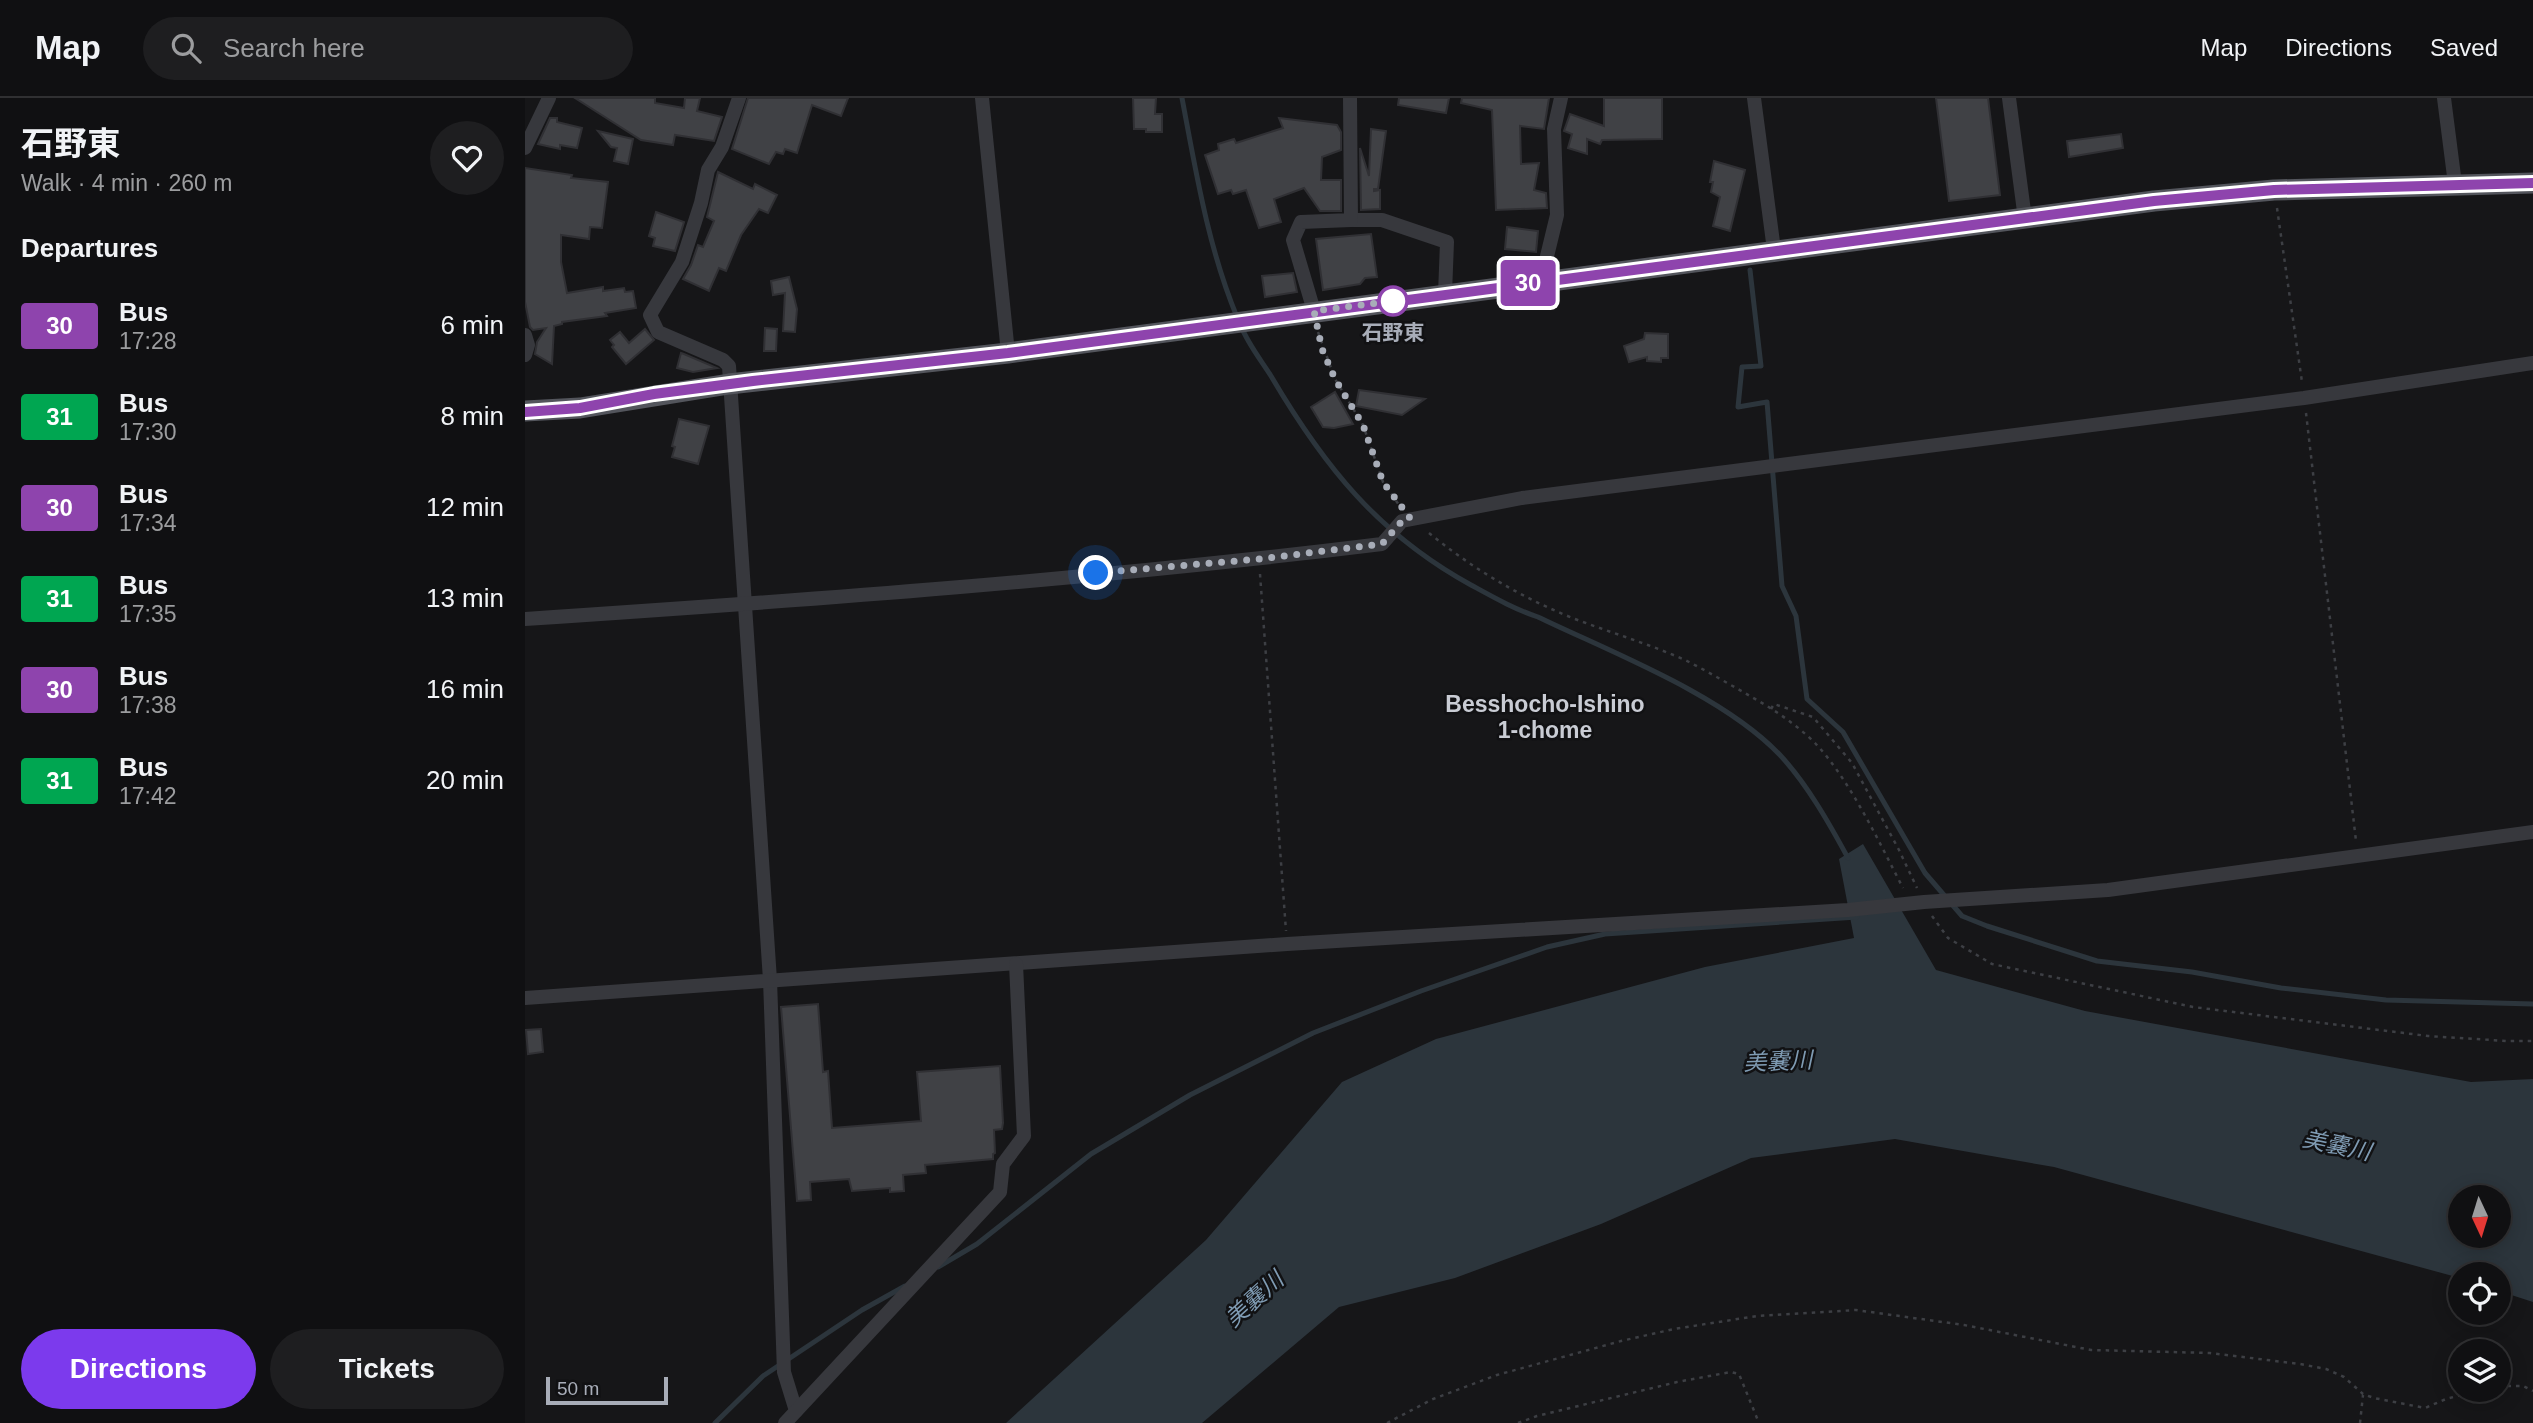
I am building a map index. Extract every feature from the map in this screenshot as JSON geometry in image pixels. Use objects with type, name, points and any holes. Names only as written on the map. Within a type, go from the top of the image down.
[{"type":"main road","points":[[525,411],[580,408],[729,384],[1008,353],[2154,201],[2274,190],[2533,183]]},
{"type":"street","points":[[525,148],[549,98]]},
{"type":"street","points":[[740,98],[722,147],[708,170],[701,203],[682,262],[650,315],[658,332],[723,360],[729,366],[770,980],[784,1372],[796,1411]]},
{"type":"street","points":[[982,98],[1008,353]]},
{"type":"street","points":[[1350,98],[1351,220]]},
{"type":"street","points":[[1541,281],[1557,215],[1554,129],[1561,98]]},
{"type":"street","points":[[1754,98],[1774,250]]},
{"type":"street","points":[[2009,98],[2011,132],[2025,219]]},
{"type":"street","points":[[2444,98],[2455,184]]},
{"type":"street","points":[[1314,311],[1293,240],[1301,222],[1382,220],[1447,242],[1445,294]]},
{"type":"street","points":[[525,335],[528,345],[525,355]]},
{"type":"street","points":[[525,619],[744,605],[1259,559],[1382,544],[1411,518],[1522,498],[2304,398],[2533,363]]},
{"type":"street","points":[[525,998],[1287,944],[1848,910],[2108,890],[2533,832]]},
{"type":"street","points":[[785,1423],[1000,1192],[1003,1164],[1024,1136],[1016,964]]},
{"type":"path","points":[[2274,190],[2304,398],[2357,854]]},
{"type":"path","points":[[1314,311],[1322,349],[1335,379],[1363,425],[1383,482],[1411,518],[1469,566],[1505,586],[1574,618],[1685,660],[1771,709],[1813,741],[1834,765],[1912,904],[1948,938],[1991,964],[2193,1007],[2428,1036],[2533,1041]]},
{"type":"path","points":[[1259,559],[1287,944]]},
{"type":"path","points":[[1771,709],[1774,704],[1813,717],[1852,763],[1912,904]]},
{"type":"path","points":[[1387,1423],[1433,1399],[1497,1375],[1621,1341],[1674,1329],[1757,1316],[1856,1310],[1965,1325],[2091,1350],[2210,1353],[2300,1364],[2326,1369],[2344,1377],[2363,1394],[2425,1408],[2448,1398]]},
{"type":"path","points":[[1518,1423],[1677,1381],[1731,1372],[1739,1374],[1759,1423]]},
{"type":"path","points":[[2511,1386],[2523,1386],[2533,1391]]},
{"type":"path","points":[[2360,1423],[2363,1394]]},
{"type":"water","name":"美嚢川","points":[[1863,844],[1936,970],[2085,1011],[2471,1082],[2533,1079],[2533,1302],[2511,1295],[2511,1262],[2448,1262],[2448,1275],[2054,1167],[1895,1139],[1751,1158],[1601,1224],[1455,1278],[1339,1307],[1202,1423],[1006,1423],[1206,1240],[1342,1082],[1436,1039],[1705,967],[1854,938],[1839,859]]},
{"type":"building","points":[[575,98],[655,98],[655,103],[684,108],[685,98],[700,98],[697,111],[722,117],[714,141],[675,135],[673,145],[641,140]]},
{"type":"building","points":[[748,98],[848,98],[841,116],[812,105],[797,153],[785,149],[783,154],[776,152],[769,164],[732,149]]},
{"type":"building","points":[[1133,98],[1156,98],[1155,114],[1162,114],[1162,132],[1134,129]]},
{"type":"building","points":[[1399,98],[1449,98],[1446,113],[1398,105]]},
{"type":"building","points":[[1462,98],[1549,98],[1544,129],[1520,126],[1521,164],[1539,163],[1534,190],[1546,193],[1547,208],[1496,210],[1492,110],[1461,103]]},
{"type":"building","points":[[1604,98],[1662,98],[1662,139],[1602,140],[1600,144],[1587,139],[1587,154],[1568,148],[1572,134],[1564,131],[1570,114],[1604,126]]},
{"type":"building","points":[[1936,98],[1988,98],[2000,195],[1949,201]]},
{"type":"building","points":[[550,118],[582,128],[577,148],[560,145],[560,149],[538,144]]},
{"type":"building","points":[[1279,118],[1337,125],[1341,132],[1341,150],[1322,157],[1321,180],[1341,180],[1341,211],[1320,211],[1304,188],[1274,199],[1281,222],[1259,228],[1246,190],[1233,194],[1231,190],[1218,194],[1205,155],[1219,150],[1218,144],[1234,139],[1236,143],[1283,128]]},
{"type":"building","points":[[1371,129],[1386,131],[1378,189],[1374,189],[1380,190],[1380,209],[1361,210],[1360,148],[1369,176]]},
{"type":"building","points":[[598,131],[633,139],[628,164],[614,161],[617,148],[611,147]]},
{"type":"building","points":[[2121,134],[2123,148],[2069,157],[2067,141]]},
{"type":"building","points":[[1714,161],[1745,170],[1730,231],[1713,226],[1720,197],[1711,192]]},
{"type":"building","points":[[525,168],[572,175],[571,178],[608,182],[602,228],[590,227],[589,239],[561,235],[561,262],[567,293],[603,287],[603,291],[624,288],[625,292],[633,291],[636,308],[605,313],[607,316],[562,322],[554,326],[552,364],[535,354],[537,342],[546,328],[533,330],[530,327],[525,302]]},
{"type":"building","points":[[718,172],[753,189],[755,184],[777,195],[768,213],[759,209],[741,235],[726,271],[719,268],[709,291],[683,279],[698,245],[703,247],[714,221],[707,217]]},
{"type":"building","points":[[656,212],[684,222],[675,251],[653,246],[655,238],[649,236]]},
{"type":"building","points":[[1507,227],[1538,231],[1536,252],[1505,249]]},
{"type":"building","points":[[1371,234],[1377,277],[1365,278],[1360,284],[1323,290],[1316,239]]},
{"type":"building","points":[[1293,273],[1297,292],[1265,297],[1262,276]]},
{"type":"building","points":[[789,277],[797,309],[795,332],[783,331],[785,293],[773,295],[771,281]]},
{"type":"building","points":[[765,328],[777,329],[776,351],[764,351]]},
{"type":"building","points":[[645,329],[654,340],[626,364],[612,347],[614,345],[610,340],[620,332],[629,343]]},
{"type":"building","points":[[1645,333],[1668,334],[1668,358],[1661,358],[1661,362],[1647,361],[1647,357],[1629,362],[1624,346],[1644,339]]},
{"type":"building","points":[[681,353],[717,368],[693,372],[677,368]]},
{"type":"building","points":[[1359,390],[1425,399],[1402,415],[1356,406]]},
{"type":"building","points":[[1335,392],[1353,424],[1323,427],[1311,407]]},
{"type":"building","points":[[679,419],[709,426],[698,464],[672,457]]},
{"type":"building","points":[[818,1004],[823,1072],[828,1071],[832,1128],[921,1121],[917,1072],[1000,1066],[1003,1123],[1002,1129],[994,1130],[993,1159],[925,1165],[926,1173],[903,1175],[904,1191],[890,1192],[890,1188],[852,1191],[849,1179],[810,1182],[811,1200],[797,1201],[781,1007]]},
{"type":"building","points":[[541,1029],[543,1052],[528,1054],[526,1030]]},
{"type":"waterway","points":[[1182,98],[1218,264],[1237,317]]},
{"type":"waterway","points":[[1750,270],[1761,366],[1742,367],[1738,407],[1767,402],[1782,586],[1796,616],[1807,699],[1843,732],[1925,873],[1962,916],[2097,961],[2192,972],[2281,988],[2386,1000],[2533,1004]]},
{"type":"waterway","points":[[1241,326],[1251,346],[1312,439],[1333,468],[1381,520],[1438,565],[1471,585],[1512,607],[1666,677],[1729,713],[1756,733],[1790,766],[1817,804],[1848,858]]},
{"type":"waterway","points":[[938,1267],[977,1244],[1091,1154],[1190,1095],[1313,1033],[1421,991],[1547,947],[1605,934],[1857,917]]},
{"type":"waterway","points":[[715,1423],[763,1376],[862,1310],[905,1286]]},
{"type":"bus line","name":"30","points":[[525,412],[580,408],[654,394],[825,372],[1008,353],[2154,201],[2274,190],[2533,183]]},
{"type":"place","name":"石野東","points":[[1393,301]]},
{"type":"district","name":"Besshocho-Ishino 1-chome","points":[[1545,717]]},
{"type":"route","points":[[1096,573],[1259,559],[1382,544],[1402,521],[1410,518],[1383,482],[1363,425],[1335,379],[1322,349],[1314,311],[1393,301]]}]
